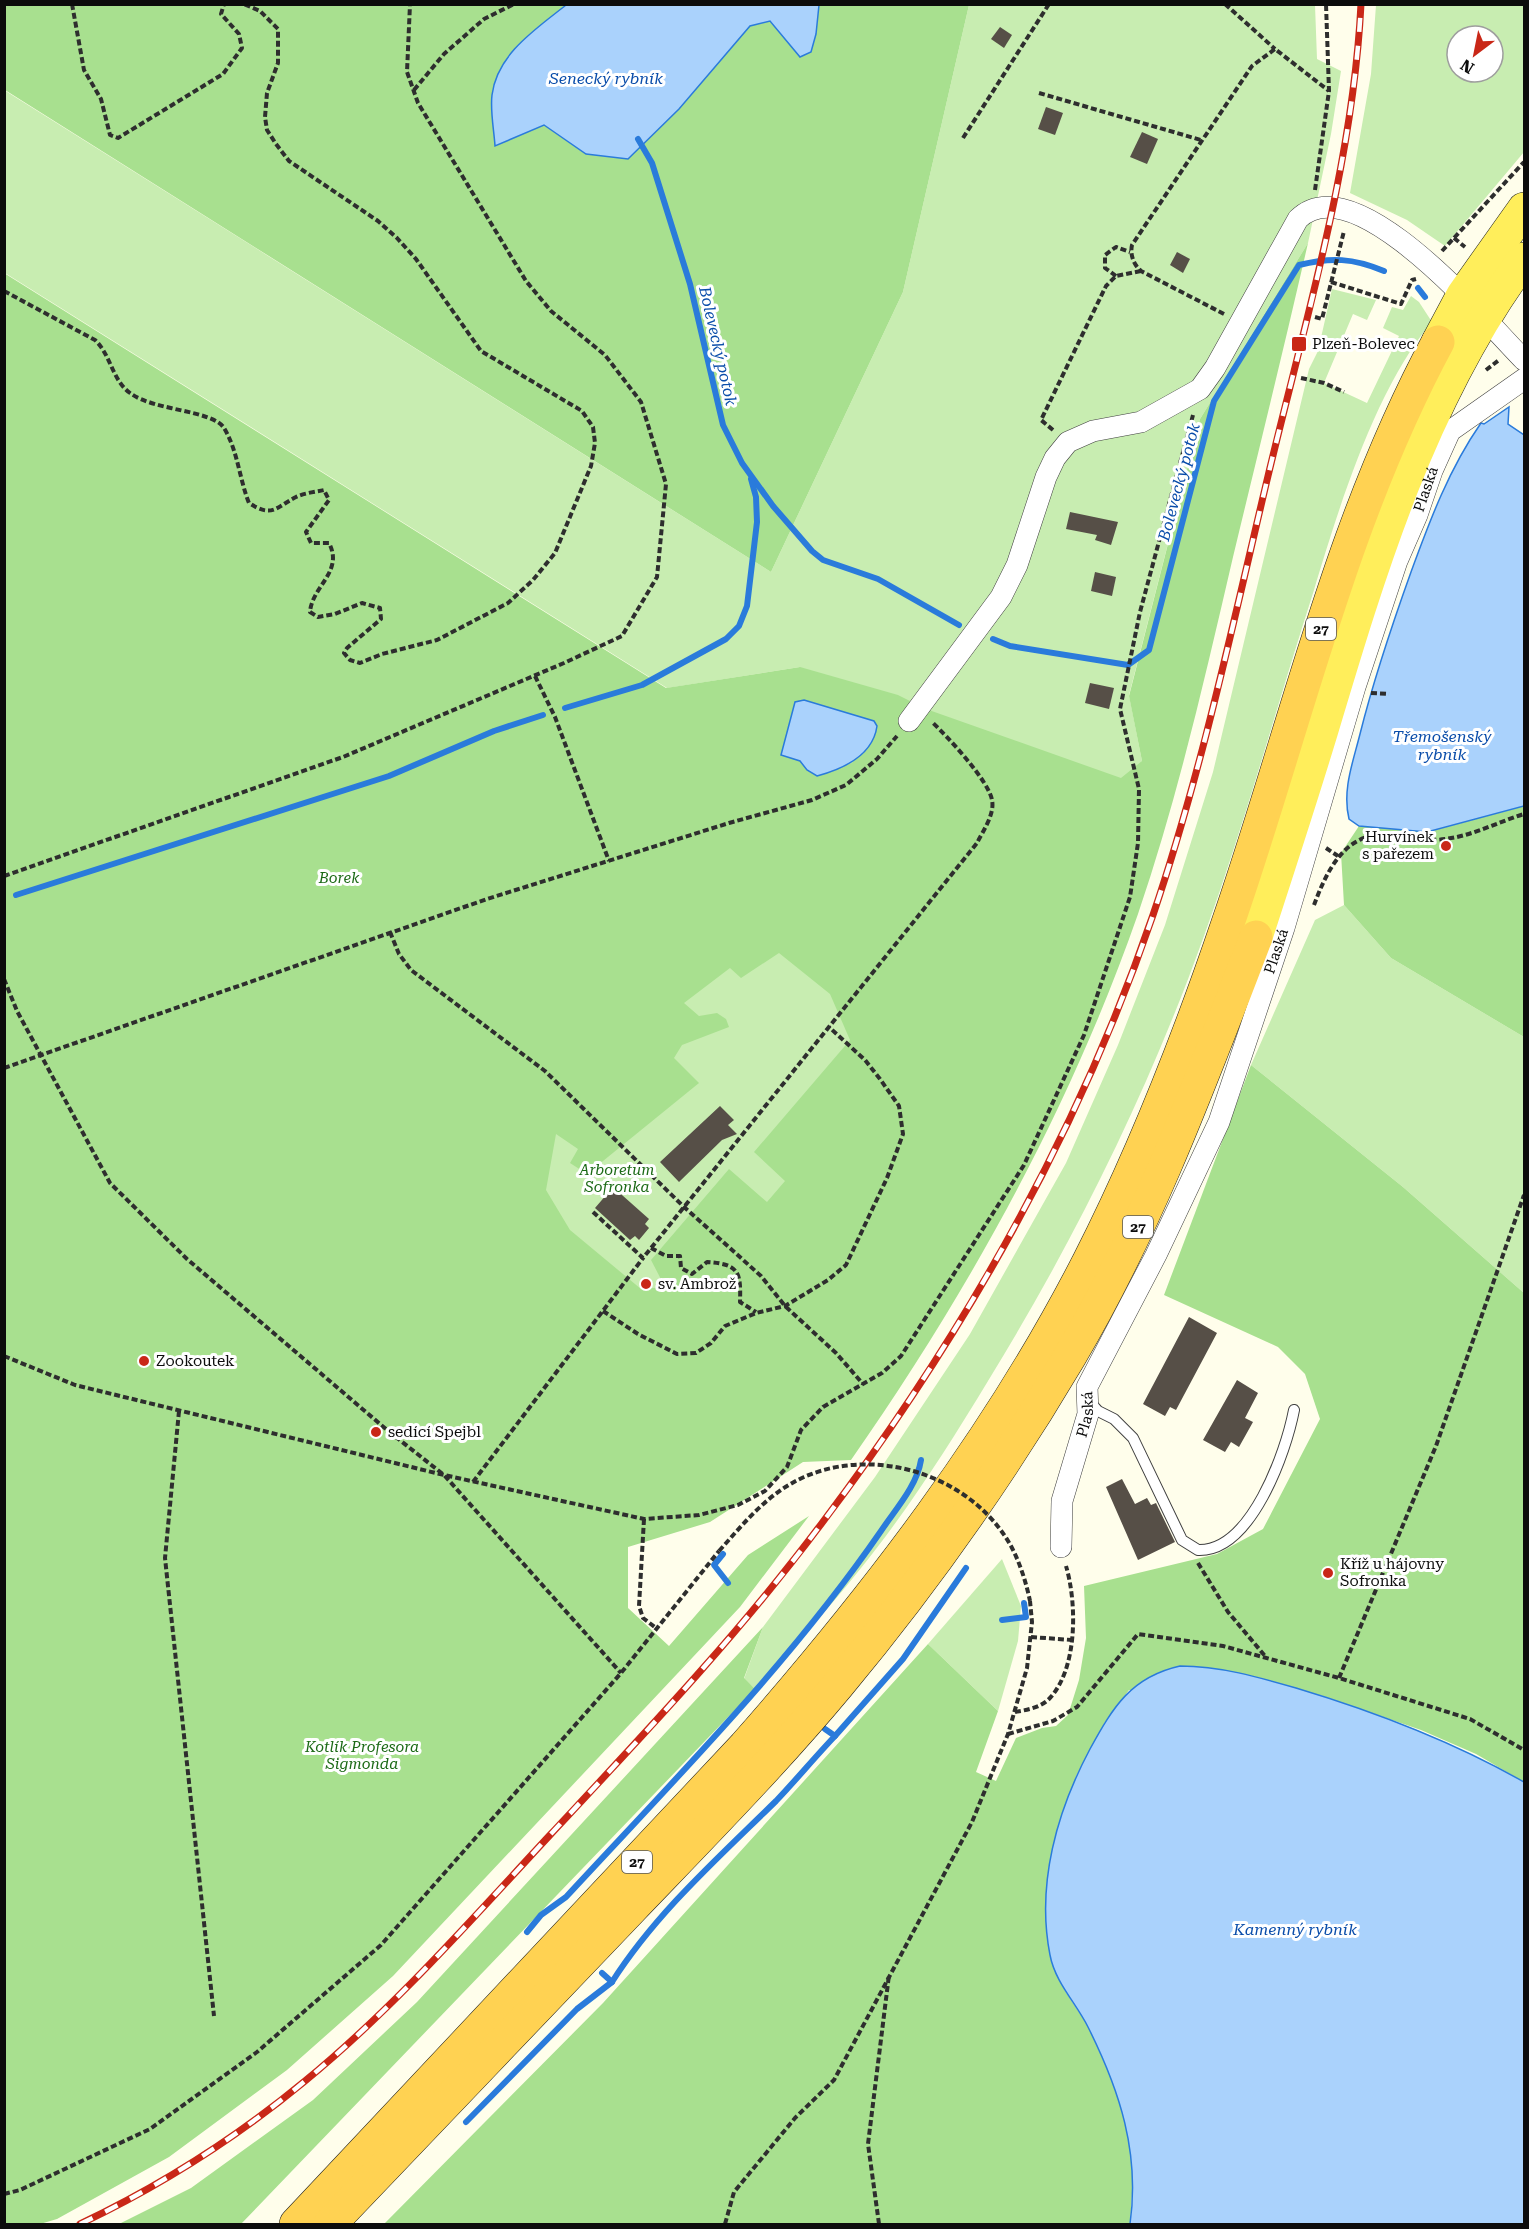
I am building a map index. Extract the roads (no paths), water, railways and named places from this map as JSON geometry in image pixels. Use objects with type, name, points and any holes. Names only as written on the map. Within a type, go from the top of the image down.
[{"type":"highway","name":"Plaská","points":[[1242,931],[1346,547],[1382,456],[1438,342]]},
{"type":"highway","name":"27","points":[[296,2224],[745,1746],[815,1666],[907,1546],[998,1416],[1088,1263],[1163,1096],[1242,931]]},
{"type":"highway","name":"27","points":[[330,2224],[767,1767],[839,1684],[911,1593],[1024,1431],[1114,1278],[1155,1192],[1191,1108],[1242,931]]},
{"type":"main road","name":"Plaská","points":[[1242,931],[1375,559],[1410,469],[1449,383],[1474,307],[1524,209]]},
{"type":"main road","name":"Plaská","points":[[1438,342],[1524,259]]},
{"type":"street","points":[[916,718],[1001,597],[1017,565],[1054,458],[1068,442],[1093,431],[1141,422],[1200,389],[1241,322],[1298,219],[1313,208],[1331,208],[1369,221],[1438,259],[1474,307],[1524,360]]},
{"type":"street","name":"Plaská","points":[[1061,1547],[1062,1501],[1082,1439],[1089,1400],[1087,1387],[1156,1255],[1219,1122],[1284,928],[1354,691],[1397,561],[1417,515],[1432,471],[1450,431],[1524,379]]},
{"type":"lane","points":[[1089,1400],[1098,1411],[1114,1419],[1133,1438],[1182,1540],[1198,1550],[1218,1548],[1250,1518],[1276,1470],[1294,1410]]},
{"type":"water","name":"Senecký rybník","points":[[566,5],[819,5],[816,34],[811,52],[800,57],[770,21],[750,26],[679,109],[628,159],[586,154],[544,125],[495,146],[492,95],[501,67],[531,33]]},
{"type":"water","name":"Třemošenský rybník","points":[[1509,407],[1508,424],[1524,435],[1524,806],[1427,832],[1359,826],[1349,819],[1347,797],[1349,776],[1377,672],[1411,572],[1441,495],[1459,458],[1481,423],[1484,424]]},
{"type":"water","points":[[804,700],[874,721],[877,726],[870,745],[855,760],[817,776],[807,770],[800,761],[781,755],[795,702]]},
{"type":"water","name":"Kamenný rybník","points":[[1180,1666],[1210,1668],[1253,1676],[1355,1707],[1469,1753],[1524,1782],[1524,2224],[1130,2224],[1132,2172],[1125,2123],[1099,2051],[1053,1965],[1046,1928],[1048,1875],[1052,1849],[1068,1797],[1090,1749],[1107,1720],[1125,1696],[1136,1686],[1163,1671]]},
{"type":"waterway","name":"Bolevecký potok","points":[[638,139],[652,163],[690,284],[723,425],[742,463],[773,506],[812,551],[823,560],[878,579],[959,625]]},
{"type":"waterway","name":"Bolevecký potok","points":[[993,639],[1010,646],[1128,665],[1149,650],[1214,401],[1299,265],[1342,260],[1362,263],[1384,271]]},
{"type":"waterway","name":"Bolevecký potok","points":[[1418,288],[1425,297]]},
{"type":"waterway","points":[[565,708],[642,685],[726,639],[739,626],[747,606],[757,522],[756,497],[751,479]]},
{"type":"waterway","points":[[16,895],[389,776],[494,731],[543,715]]},
{"type":"waterway","points":[[527,1932],[541,1915],[566,1897],[770,1674],[846,1580],[899,1506],[915,1479],[921,1460]]},
{"type":"waterway","points":[[723,1554],[714,1565],[728,1583]]},
{"type":"waterway","points":[[835,1736],[903,1659],[966,1568]]},
{"type":"waterway","points":[[1002,1620],[1026,1617],[1024,1603]]},
{"type":"waterway","points":[[602,1973],[612,1982],[668,1909],[776,1801],[835,1736],[825,1729]]},
{"type":"waterway","points":[[466,2122],[577,2009],[612,1982]]},
{"type":"railway","points":[[80,2224],[139,2194],[197,2160],[279,2102],[370,2024],[491,1899],[724,1644],[790,1564],[873,1453],[922,1381],[1012,1232],[1089,1077],[1123,996],[1153,915],[1187,806],[1216,697],[1312,301],[1338,183],[1356,64],[1361,4]]},
{"type":"place","name":"Plzeň-Bolevec","points":[[1299,344]]},
{"type":"place","name":"Hurvínek s pařezem","points":[[1446,846]]},
{"type":"place","name":"sv. Ambrož","points":[[646,1284]]},
{"type":"place","name":"Zookoutek","points":[[144,1361]]},
{"type":"place","name":"sedící Spejbl","points":[[376,1432]]},
{"type":"place","name":"Kříž u hájovny Sofronka","points":[[1328,1573]]},
{"type":"park label","name":"Borek","points":[[339,878]]},
{"type":"park label","name":"Arboretum Sofronka","points":[[617,1178]]},
{"type":"park label","name":"Kotlík Profesora Sigmonda","points":[[362,1756]]}]
